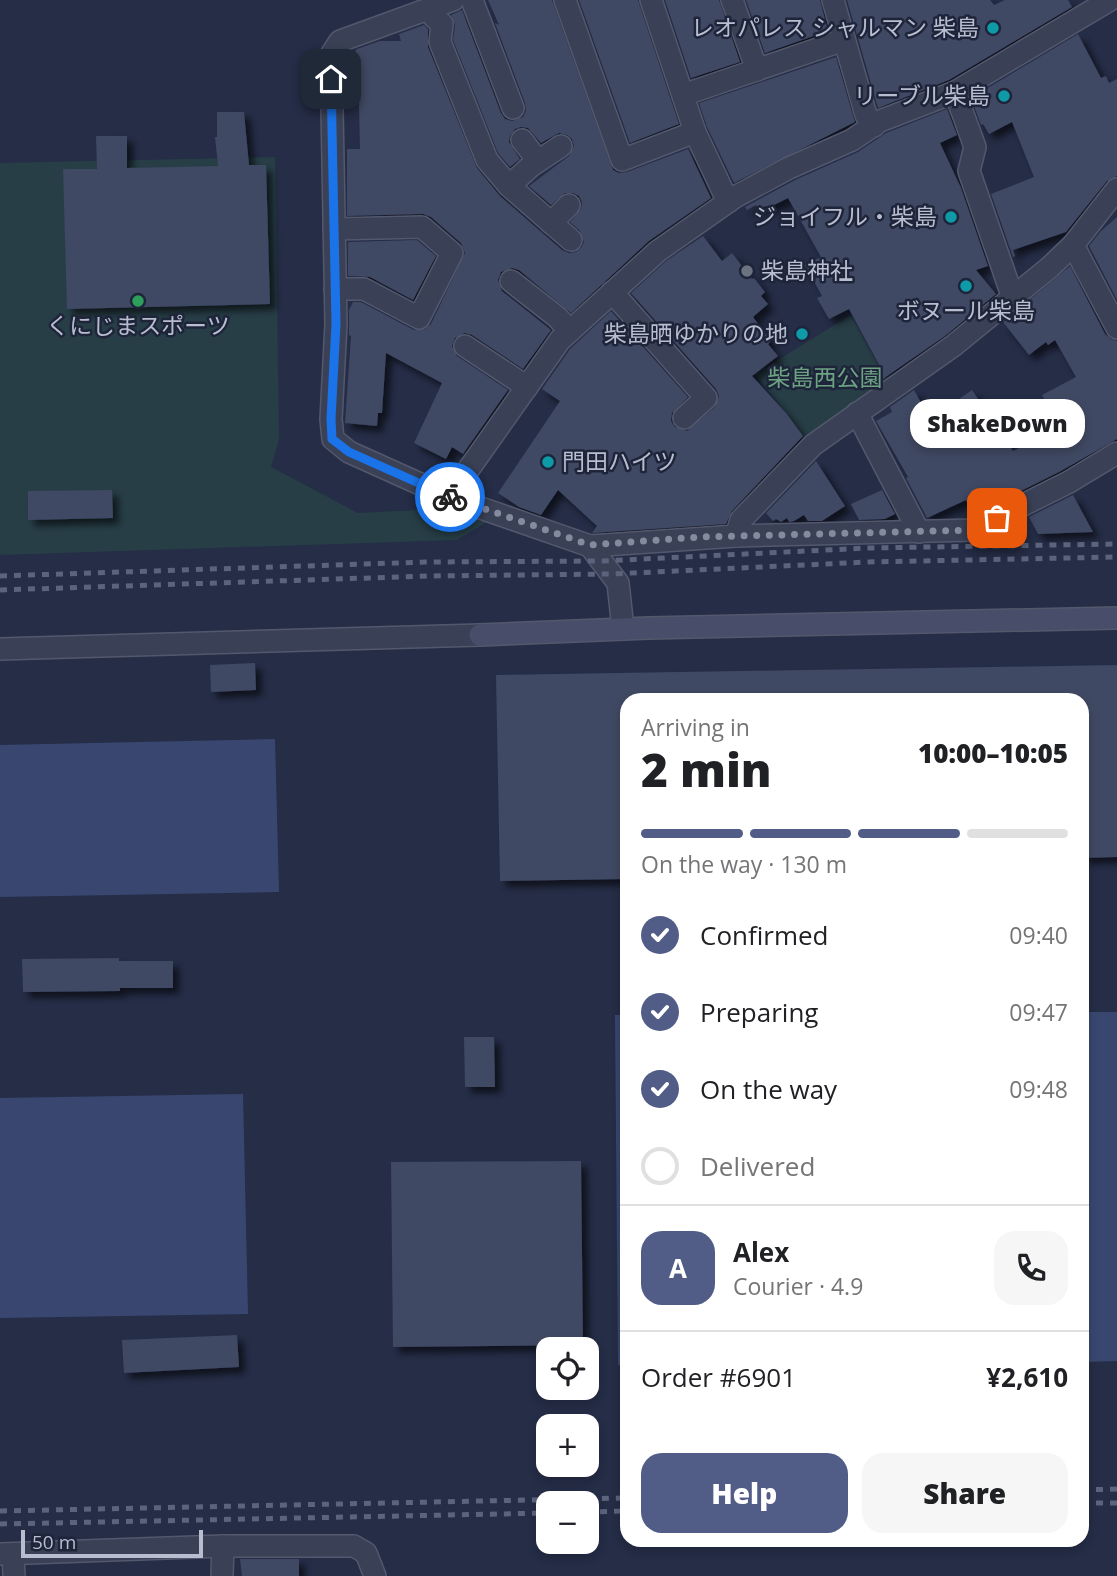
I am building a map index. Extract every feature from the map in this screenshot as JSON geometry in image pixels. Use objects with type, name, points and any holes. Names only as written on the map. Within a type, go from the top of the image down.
[{"type":"street","points":[[453,0],[340,41],[331,55],[335,289],[332,439],[349,452],[449,497],[590,545],[736,536],[973,530],[1069,482],[1117,453]]},
{"type":"street","points":[[472,0],[513,108]]},
{"type":"street","points":[[565,0],[622,160],[695,132]]},
{"type":"street","points":[[651,0],[695,132],[728,202]]},
{"type":"street","points":[[732,0],[757,70]]},
{"type":"street","points":[[833,0],[866,115],[874,126]]},
{"type":"street","points":[[449,497],[570,331],[658,251],[728,202],[789,168],[852,140],[880,121],[955,92],[1110,0]]},
{"type":"street","points":[[431,8],[434,17],[442,24],[440,41],[487,160],[509,186],[571,240]]},
{"type":"street","points":[[683,95],[844,40]]},
{"type":"street","points":[[955,92],[975,147],[969,172],[1013,298]]},
{"type":"street","points":[[522,140],[538,161]]},
{"type":"street","points":[[509,186],[538,161],[561,146]]},
{"type":"street","points":[[736,536],[741,520],[813,444],[953,346],[1013,298],[1073,245],[1117,189]]},
{"type":"street","points":[[551,223],[569,205]]},
{"type":"street","points":[[334,229],[422,227],[452,253],[419,318],[364,289],[335,289]]},
{"type":"street","points":[[1073,245],[1117,328]]},
{"type":"street","points":[[511,281],[557,317],[570,331]]},
{"type":"street","points":[[612,292],[706,398],[684,418]]},
{"type":"street","points":[[466,346],[527,387]]},
{"type":"street","points":[[857,413],[919,532]]},
{"type":"street","points":[[590,545],[618,583],[623,629]]},
{"type":"street","points":[[0,649],[623,629],[1117,618]]},
{"type":"street","points":[[222,1576],[223,1546]]},
{"type":"street","points":[[14,1576],[7,1554],[223,1546],[354,1546],[366,1553],[375,1576]]},
{"type":"green space","name":"くにじまスポーツ","points":[[275,157],[279,439],[271,467],[358,513],[438,509],[445,505],[490,520],[457,540],[0,555],[0,163]]},
{"type":"green space","name":"柴島西公園","points":[[851,315],[888,383],[806,439],[755,374]]},
{"type":"water","points":[[275,739],[279,892],[0,897],[0,745]]},
{"type":"water","points":[[1089,1012],[1117,1012],[1117,1361],[1089,1362]]},
{"type":"water","points":[[615,1015],[620,1015],[618,1365]]},
{"type":"water","points":[[243,1094],[248,1314],[0,1318],[0,1098]]},
{"type":"building","points":[[488,0],[552,0],[613,170],[619,173],[627,172],[688,149],[711,198],[649,241],[571,313],[519,270],[512,268],[501,272],[498,280],[502,291],[551,330],[523,369],[472,335],[465,333],[455,338],[452,346],[457,356],[508,390],[463,454],[452,447],[446,459],[414,443],[442,383],[386,353],[382,413],[378,413],[377,426],[345,423],[351,336],[349,310],[353,302],[361,302],[414,330],[425,329],[431,324],[465,253],[461,243],[431,217],[423,214],[347,216],[347,149],[360,149],[358,75],[344,75],[344,64],[357,49],[380,41],[401,41],[399,34],[424,25],[428,29],[428,47],[477,168],[500,196],[562,250],[576,252],[584,242],[580,231],[570,222],[581,209],[579,196],[565,193],[551,205],[529,186],[569,156],[574,146],[572,139],[559,133],[541,143],[528,128],[515,129],[509,142],[520,159],[510,167],[498,153],[453,40],[455,25],[451,15],[462,10],[501,113],[505,119],[512,121],[523,117],[526,111],[525,103]]},
{"type":"building","points":[[579,0],[638,0],[679,124],[630,143]]},
{"type":"building","points":[[665,0],[719,0],[740,62],[691,78]]},
{"type":"building","points":[[746,0],[820,0],[828,31],[765,53]]},
{"type":"building","points":[[847,0],[990,0],[994,5],[1005,0],[1068,0],[1072,7],[949,80],[878,108]]},
{"type":"building","points":[[1078,34],[1101,78],[1106,76],[1109,83],[1117,79],[1117,176],[1107,181],[1066,232],[1013,250],[1013,257],[991,194],[1034,177],[1012,122],[989,134],[983,124],[981,125],[971,98]]},
{"type":"building","points":[[836,57],[855,122],[734,183],[707,127],[699,103]]},
{"type":"building","points":[[947,109],[957,135],[940,143],[961,188],[988,266],[976,270],[996,294],[945,336],[877,383],[874,377],[883,372],[849,309],[829,319],[817,298],[822,296],[805,265],[821,257],[788,198],[768,208],[766,206],[759,209],[756,205],[747,210],[745,207],[795,180],[858,152],[886,133]]},
{"type":"building","points":[[217,112],[244,112],[249,165],[266,165],[270,304],[67,309],[63,169],[97,169],[96,136],[127,136],[127,168],[218,166],[215,137]]},
{"type":"building","points":[[1117,217],[1117,300],[1089,246]]},
{"type":"building","points":[[703,236],[722,261],[732,253],[765,292],[761,296],[768,304],[753,317],[771,341],[768,344],[778,356],[752,376],[803,436],[732,511],[726,524],[592,533],[597,526],[558,490],[541,515],[519,507],[498,493],[560,401],[542,389],[570,349],[611,311],[688,397],[672,413],[671,421],[675,427],[687,431],[715,407],[719,396],[716,389],[631,293],[666,261]]},
{"type":"building","points":[[417,240],[436,256],[413,300],[370,277],[348,276],[348,242]]},
{"type":"building","points":[[1070,266],[1105,334],[1117,341],[1117,439],[1061,471],[973,515],[966,500],[927,518],[906,478],[908,477],[876,421],[892,412],[890,407],[914,390],[930,419],[972,390],[1013,451],[1048,434],[1042,423],[1054,417],[1042,395],[1076,377],[1055,340],[1048,345],[1046,342],[1029,355],[1003,322]]},
{"type":"building","points":[[816,461],[845,506],[822,521],[808,521],[804,515],[789,522],[787,518],[781,522],[776,519],[773,521],[766,513]]},
{"type":"building","points":[[112,490],[113,518],[28,520],[28,491]]},
{"type":"building","points":[[882,490],[895,514],[885,519],[859,520],[851,504]]},
{"type":"building","points":[[1073,495],[1093,532],[1038,534],[1029,517]]},
{"type":"building","points":[[255,663],[256,690],[211,692],[210,665]]},
{"type":"building","points":[[1117,665],[1117,857],[1089,858],[1089,693],[620,693],[620,879],[500,881],[496,675]]},
{"type":"building","points":[[119,958],[119,961],[173,961],[173,988],[23,992],[22,959]]},
{"type":"building","points":[[464,1037],[494,1037],[495,1087],[465,1087]]},
{"type":"building","points":[[581,1161],[583,1337],[536,1337],[536,1345],[393,1347],[391,1162]]},
{"type":"building","points":[[237,1335],[239,1367],[124,1373],[122,1340]]},
{"type":"building","points":[[240,1559],[299,1559],[299,1576],[242,1576]]},
{"type":"railway","points":[[0,576],[426,562],[602,561],[868,548],[1117,544]]},
{"type":"railway","points":[[0,590],[429,576],[611,574],[868,562],[1117,557]]},
{"type":"railway","points":[[1089,1490],[1117,1489]]},
{"type":"railway","points":[[0,1511],[620,1498]]},
{"type":"railway","points":[[1089,1503],[1117,1503]]},
{"type":"railway","points":[[599,1512],[620,1511]]},
{"type":"railway","points":[[0,1524],[536,1513]]},
{"type":"way so far","points":[[450,497],[590,545],[699,537],[973,530],[997,518]]},
{"type":"place","name":"レオパレス シャルマン 柴島","points":[[993,28]]},
{"type":"place","name":"リーブル柴島","points":[[1004,96]]},
{"type":"place","name":"ジョイフル・柴島","points":[[951,217]]},
{"type":"place","name":"柴島神社","points":[[747,271]]},
{"type":"place","name":"ボヌール柴島","points":[[966,286]]},
{"type":"place","name":"くにじまスポーツ","points":[[138,301]]},
{"type":"place","name":"柴島晒ゆかりの地","points":[[802,334]]},
{"type":"place","name":"門田ハイツ","points":[[548,462]]},
{"type":"place","name":"ShakeDown","points":[[997,518]]},
{"type":"route","points":[[331,79],[336,324],[332,439],[349,452],[450,497]]}]
